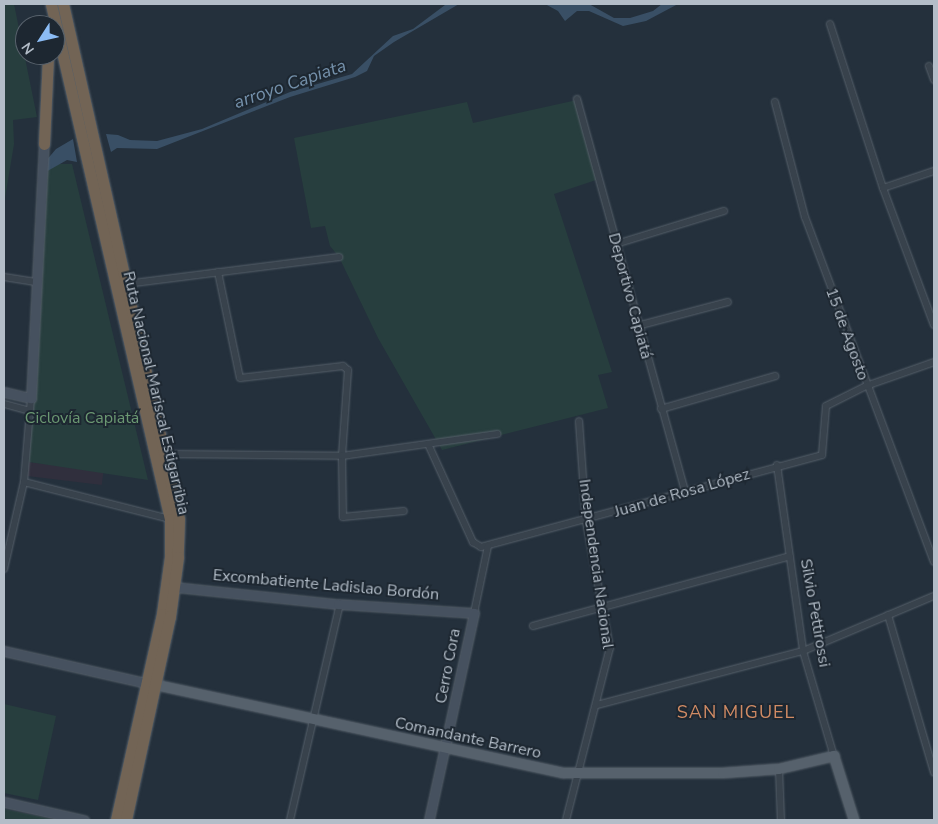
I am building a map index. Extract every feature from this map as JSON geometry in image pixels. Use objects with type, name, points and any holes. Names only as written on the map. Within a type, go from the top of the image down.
[{"type":"highway","name":"Ruta Nacional Mariscal Estigarribia","points":[[50,4],[92,163],[170,520],[167,585],[126,820]]},
{"type":"highway","name":"Ruta Nacional Mariscal Estigarribia","points":[[63,4],[84,129]]},
{"type":"highway","points":[[44,144],[48,65]]},
{"type":"highway","name":"Ruta Nacional Mariscal Estigarribia","points":[[92,163],[126,284],[178,519],[175,587],[116,820]]},
{"type":"main road","name":"Comandante Barrero","points":[[151,684],[446,750],[578,775],[778,769],[834,756]]},
{"type":"main road","name":"Silvio Pettirossi","points":[[834,756],[854,820]]},
{"type":"street","points":[[830,24],[882,188],[934,325]]},
{"type":"street","points":[[929,66],[934,80]]},
{"type":"street","name":"Deportivo Capiatá","points":[[578,99],[637,326],[685,492]]},
{"type":"street","name":"15 de Agosto","points":[[775,102],[805,217],[866,386],[934,562]]},
{"type":"street","points":[[4,569],[24,482],[31,398],[44,144]]},
{"type":"street","points":[[882,188],[934,171]]},
{"type":"street","points":[[616,244],[724,211]]},
{"type":"street","points":[[126,284],[339,257]]},
{"type":"street","points":[[218,272],[240,378],[343,366],[348,370],[342,456],[343,517],[404,511]]},
{"type":"street","points":[[4,277],[36,282]]},
{"type":"street","points":[[637,326],[728,302]]},
{"type":"street","points":[[866,386],[934,362]]},
{"type":"street","points":[[661,409],[775,376]]},
{"type":"street","name":"Juan de Rosa López","points":[[488,546],[586,521],[777,465],[822,454],[826,406],[866,386]]},
{"type":"street","points":[[4,392],[31,398]]},
{"type":"street","points":[[4,404],[30,411]]},
{"type":"street","name":"Independencia Nacional","points":[[566,820],[598,705],[610,648],[605,607],[586,521],[578,421]]},
{"type":"street","points":[[165,454],[342,456],[429,446],[497,434]]},
{"type":"street","points":[[429,446],[473,542],[481,547],[488,546]]},
{"type":"street","name":"Silvio Pettirossi","points":[[777,465],[803,651],[834,756]]},
{"type":"street","points":[[24,482],[170,520]]},
{"type":"street","name":"Cerro Cora","points":[[429,820],[446,750],[488,546]]},
{"type":"street","points":[[533,626],[790,556]]},
{"type":"street","name":"Excombatiente Ladislao Bordón","points":[[175,587],[340,604],[474,613]]},
{"type":"street","points":[[598,705],[803,651],[934,596]]},
{"type":"street","points":[[290,820],[340,604]]},
{"type":"street","points":[[888,615],[934,772]]},
{"type":"street","points":[[4,651],[151,684]]},
{"type":"street","points":[[778,769],[781,820]]},
{"type":"street","points":[[4,802],[84,820]]},
{"type":"shaded area","points":[[459,4],[394,42],[374,56],[367,71],[355,77],[290,97],[157,149],[117,148],[111,152],[106,134],[118,135],[130,140],[157,141],[202,129],[290,92],[352,74],[393,36],[413,29],[445,5]]},
{"type":"shaded area","points":[[545,4],[589,4],[614,18],[630,18],[653,11],[662,4],[678,4],[646,21],[623,26],[589,11],[577,11],[565,21],[558,11]]},
{"type":"shaded area","points":[[73,139],[77,162],[67,160],[44,173],[45,162],[56,149]]},
{"type":"shaded area","points":[[29,462],[103,471],[102,485],[27,476]]},
{"type":"green space","points":[[4,4],[14,4],[16,15],[15,65],[26,65],[37,117],[13,120],[14,144],[4,204]]},
{"type":"green space","points":[[577,100],[599,179],[554,194],[612,372],[598,375],[608,408],[442,450],[378,338],[339,257],[330,246],[325,226],[311,228],[294,138],[467,102],[473,123]]},
{"type":"green space","name":"Ciclovía Capiatá","points":[[46,164],[72,164],[148,480],[29,462]]},
{"type":"green space","points":[[4,704],[56,716],[38,800],[4,793]]},
{"type":"green space","points":[[4,809],[56,820],[4,820]]},
{"type":"district","name":"SAN MIGUEL","points":[[736,712]]},
{"type":"water label","name":"arroyo Capiata","points":[[290,84]]}]
